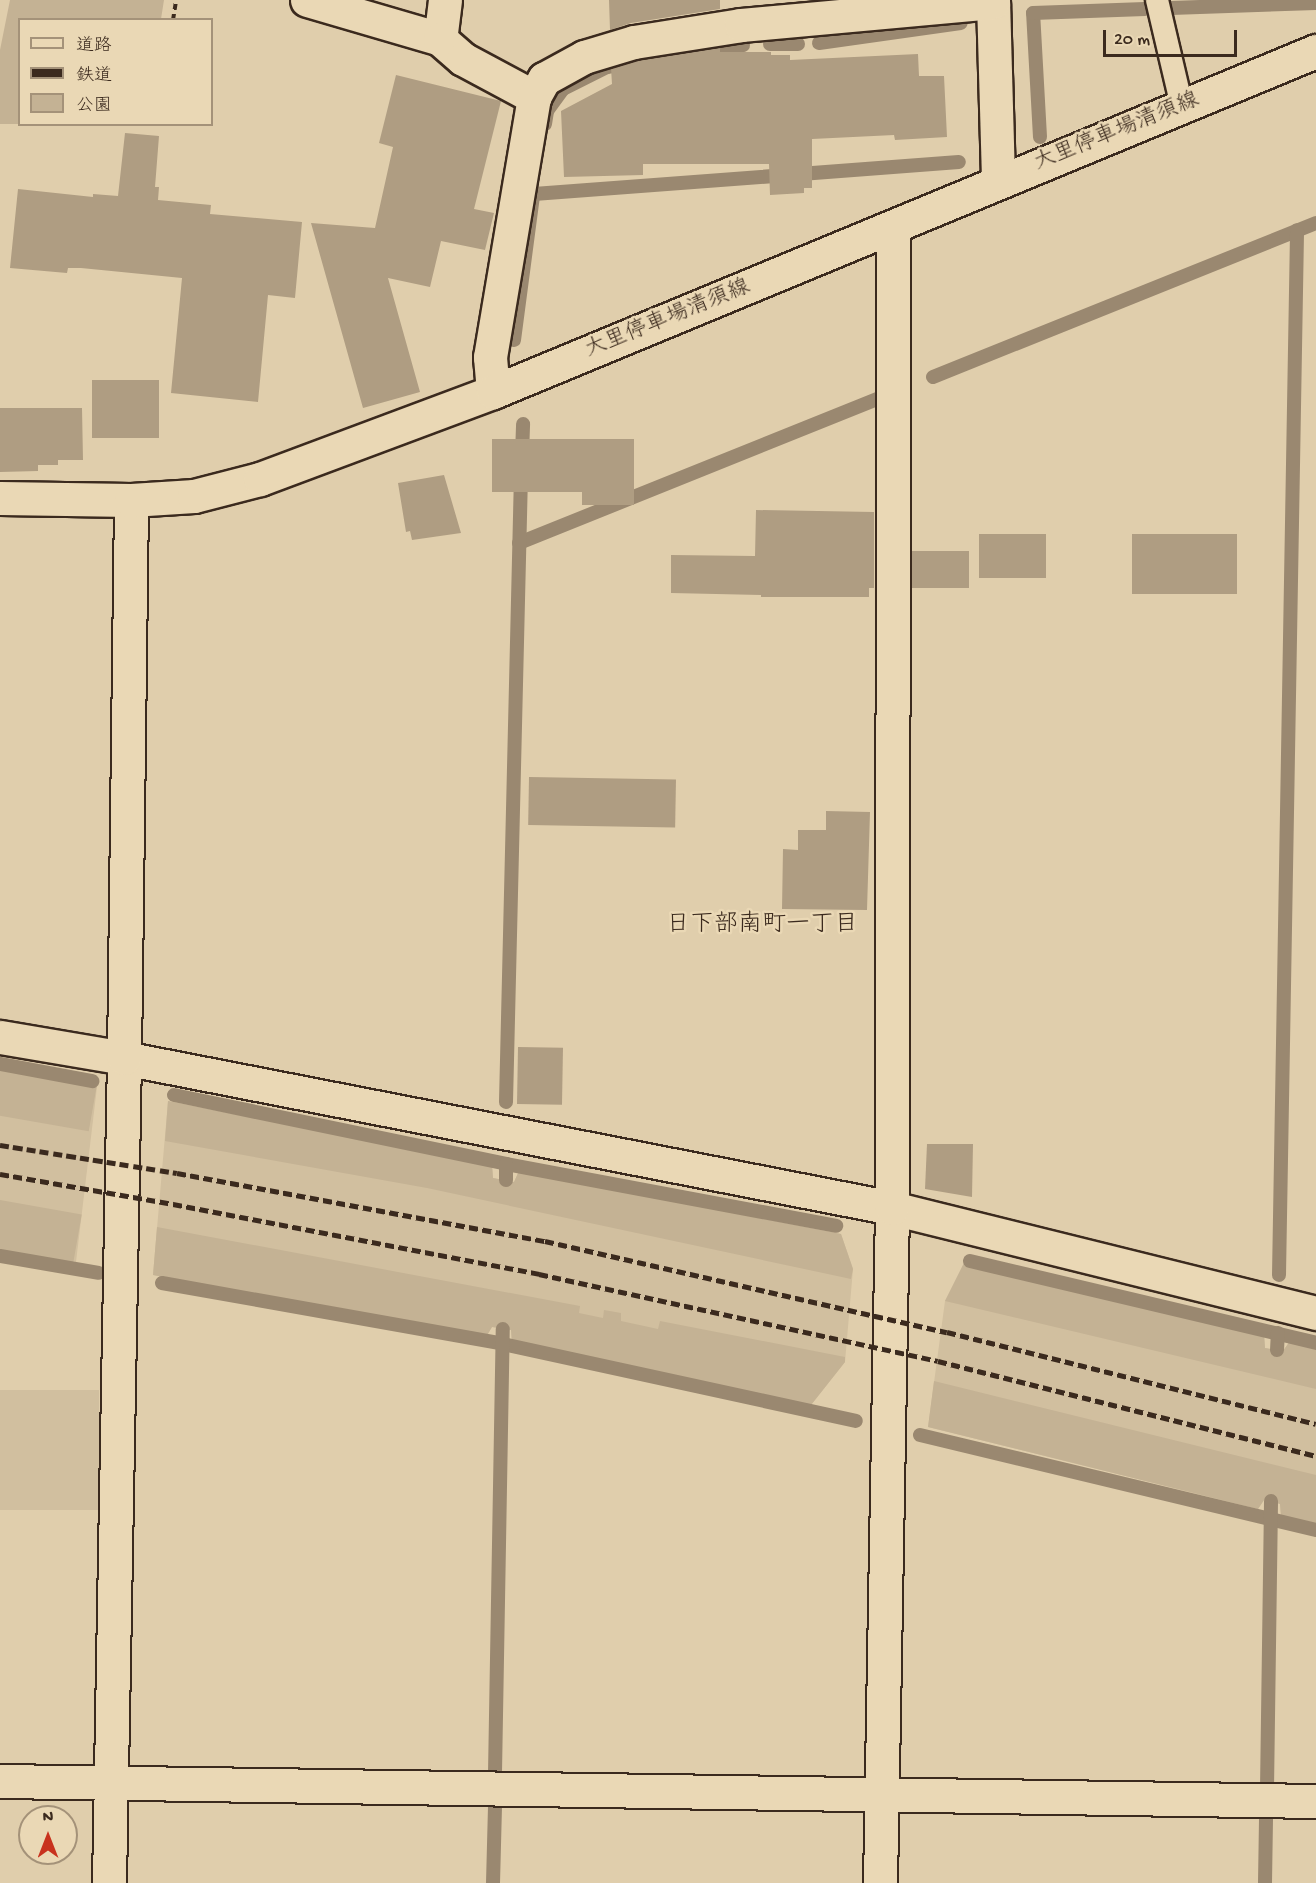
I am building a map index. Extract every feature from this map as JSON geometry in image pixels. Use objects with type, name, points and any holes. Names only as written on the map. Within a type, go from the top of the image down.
[{"type":"street","points":[[307,0],[440,39],[463,58],[534,97]]},
{"type":"street","points":[[440,39],[445,0]]},
{"type":"street","points":[[493,392],[490,357],[534,97],[544,79],[584,57],[634,42],[741,25],[993,1],[998,182]]},
{"type":"street","name":"大里停車場清須線","points":[[0,498],[131,500],[194,496],[260,478],[493,392],[1316,51]]},
{"type":"street","points":[[880,1883],[892,1208],[893,227]]},
{"type":"street","points":[[109,1883],[124,1058],[131,500]]},
{"type":"street","points":[[0,1036],[124,1058],[892,1208],[1316,1312]]},
{"type":"street","points":[[0,1781],[1316,1801]]},
{"type":"lane","points":[[1157,0],[1182,107]]},
{"type":"path","points":[[173,18],[176,0]]},
{"type":"shaded area","points":[[0,1070],[97,1087],[76,1262],[0,1249]]},
{"type":"shaded area","points":[[168,1101],[492,1165],[493,1178],[514,1182],[519,1171],[841,1234],[853,1269],[845,1362],[811,1405],[512,1343],[511,1330],[492,1327],[486,1337],[153,1275]]},
{"type":"shaded area","points":[[964,1263],[1264,1334],[1265,1348],[1283,1351],[1290,1341],[1316,1348],[1316,1525],[1281,1516],[1280,1504],[1271,1501],[1264,1500],[1258,1509],[928,1427],[945,1301]]},
{"type":"shaded area","points":[[0,1390],[99,1390],[99,1510],[0,1510]]},
{"type":"green space","points":[[10,0],[164,0],[161,18],[18,18],[18,124],[0,124],[0,50]]},
{"type":"green space","points":[[0,1070],[97,1087],[89,1131],[0,1116]]},
{"type":"green space","points":[[168,1101],[492,1165],[493,1178],[514,1182],[519,1171],[841,1234],[853,1269],[851,1279],[427,1188],[165,1141]]},
{"type":"green space","points":[[0,1200],[82,1214],[73,1263],[0,1250]]},
{"type":"green space","points":[[157,1227],[580,1306],[579,1313],[603,1318],[604,1310],[621,1313],[621,1321],[658,1329],[660,1321],[845,1357],[845,1362],[811,1405],[512,1343],[511,1330],[492,1327],[486,1337],[153,1275]]},
{"type":"green space","points":[[964,1263],[1264,1334],[1265,1348],[1283,1351],[1290,1341],[1316,1348],[1316,1389],[945,1301]]},
{"type":"green space","points":[[934,1381],[1316,1475],[1316,1525],[1281,1516],[1280,1504],[1271,1501],[1264,1500],[1258,1509],[928,1427]]},
{"type":"building","points":[[609,0],[720,0],[720,9],[631,23],[610,30]]},
{"type":"building","points":[[720,47],[720,52],[771,52],[771,55],[790,55],[790,60],[918,54],[919,76],[944,76],[947,137],[895,140],[894,135],[812,139],[812,188],[804,188],[804,193],[770,195],[769,164],[643,164],[643,175],[564,177],[561,111],[612,84],[611,68],[638,60]]},
{"type":"building","points":[[396,75],[501,101],[474,209],[494,213],[485,250],[441,241],[430,287],[388,278],[420,392],[363,408],[311,223],[375,228],[393,147],[379,143]]},
{"type":"building","points":[[125,133],[159,136],[155,187],[159,187],[158,200],[211,205],[210,214],[302,222],[295,298],[268,295],[258,402],[171,393],[182,278],[81,268],[68,268],[67,273],[10,268],[18,189],[93,197],[93,194],[118,196]]},
{"type":"building","points":[[92,380],[159,380],[159,438],[92,438]]},
{"type":"building","points":[[0,408],[82,408],[83,460],[58,460],[58,465],[38,465],[38,471],[0,472]]},
{"type":"building","points":[[492,439],[634,439],[634,505],[582,505],[582,492],[492,492]]},
{"type":"building","points":[[444,475],[461,533],[412,540],[410,531],[406,532],[398,483]]},
{"type":"building","points":[[756,510],[874,512],[874,588],[869,588],[869,597],[761,597],[761,595],[671,593],[671,555],[755,556]]},
{"type":"building","points":[[979,534],[1046,534],[1046,578],[979,578]]},
{"type":"building","points":[[1132,534],[1237,534],[1237,594],[1132,594]]},
{"type":"building","points":[[911,551],[969,551],[969,588],[911,588]]},
{"type":"building","points":[[529,777],[676,780],[675,828],[528,825]]},
{"type":"building","points":[[826,811],[870,812],[867,910],[782,909],[783,849],[798,850],[798,830],[826,830]]},
{"type":"building","points":[[518,1047],[563,1048],[562,1105],[517,1104]]},
{"type":"building","points":[[927,1144],[973,1144],[972,1197],[925,1189]]},
{"type":"waterway","points":[[1171,8],[1316,3]]},
{"type":"waterway","points":[[1040,137],[1033,13],[1145,9]]},
{"type":"waterway","points":[[819,43],[961,23]]},
{"type":"waterway","points":[[770,44],[798,44]]},
{"type":"waterway","points":[[671,55],[720,46],[743,45]]},
{"type":"waterway","points":[[545,124],[547,111],[563,89],[607,67],[629,63]]},
{"type":"waterway","points":[[534,194],[959,162]]},
{"type":"waterway","points":[[514,340],[533,196]]},
{"type":"waterway","points":[[933,377],[1316,223]]},
{"type":"waterway","points":[[1279,1275],[1297,230]]},
{"type":"waterway","points":[[519,543],[879,398]]},
{"type":"waterway","points":[[522,455],[523,424]]},
{"type":"waterway","points":[[506,1102],[521,474]]},
{"type":"waterway","points":[[0,1064],[92,1081]]},
{"type":"waterway","points":[[174,1095],[506,1164],[836,1226]]},
{"type":"waterway","points":[[506,1164],[506,1180]]},
{"type":"waterway","points":[[0,1256],[99,1273]]},
{"type":"waterway","points":[[970,1261],[1316,1343]]},
{"type":"waterway","points":[[162,1283],[503,1344],[856,1421]]},
{"type":"waterway","points":[[495,1773],[503,1329]]},
{"type":"waterway","points":[[1277,1350],[1278,1333]]},
{"type":"waterway","points":[[920,1435],[1316,1530]]},
{"type":"waterway","points":[[1267,1789],[1271,1501]]},
{"type":"waterway","points":[[493,1883],[495,1806]]},
{"type":"waterway","points":[[1265,1883],[1266,1817]]},
{"type":"railway","points":[[0,1145],[177,1173],[545,1241],[947,1332],[1316,1424]]},
{"type":"railway","points":[[0,1174],[173,1204],[539,1274],[938,1361],[1316,1456]]},
{"type":"district","name":"日下部南町一丁目","points":[[762,926]]}]
